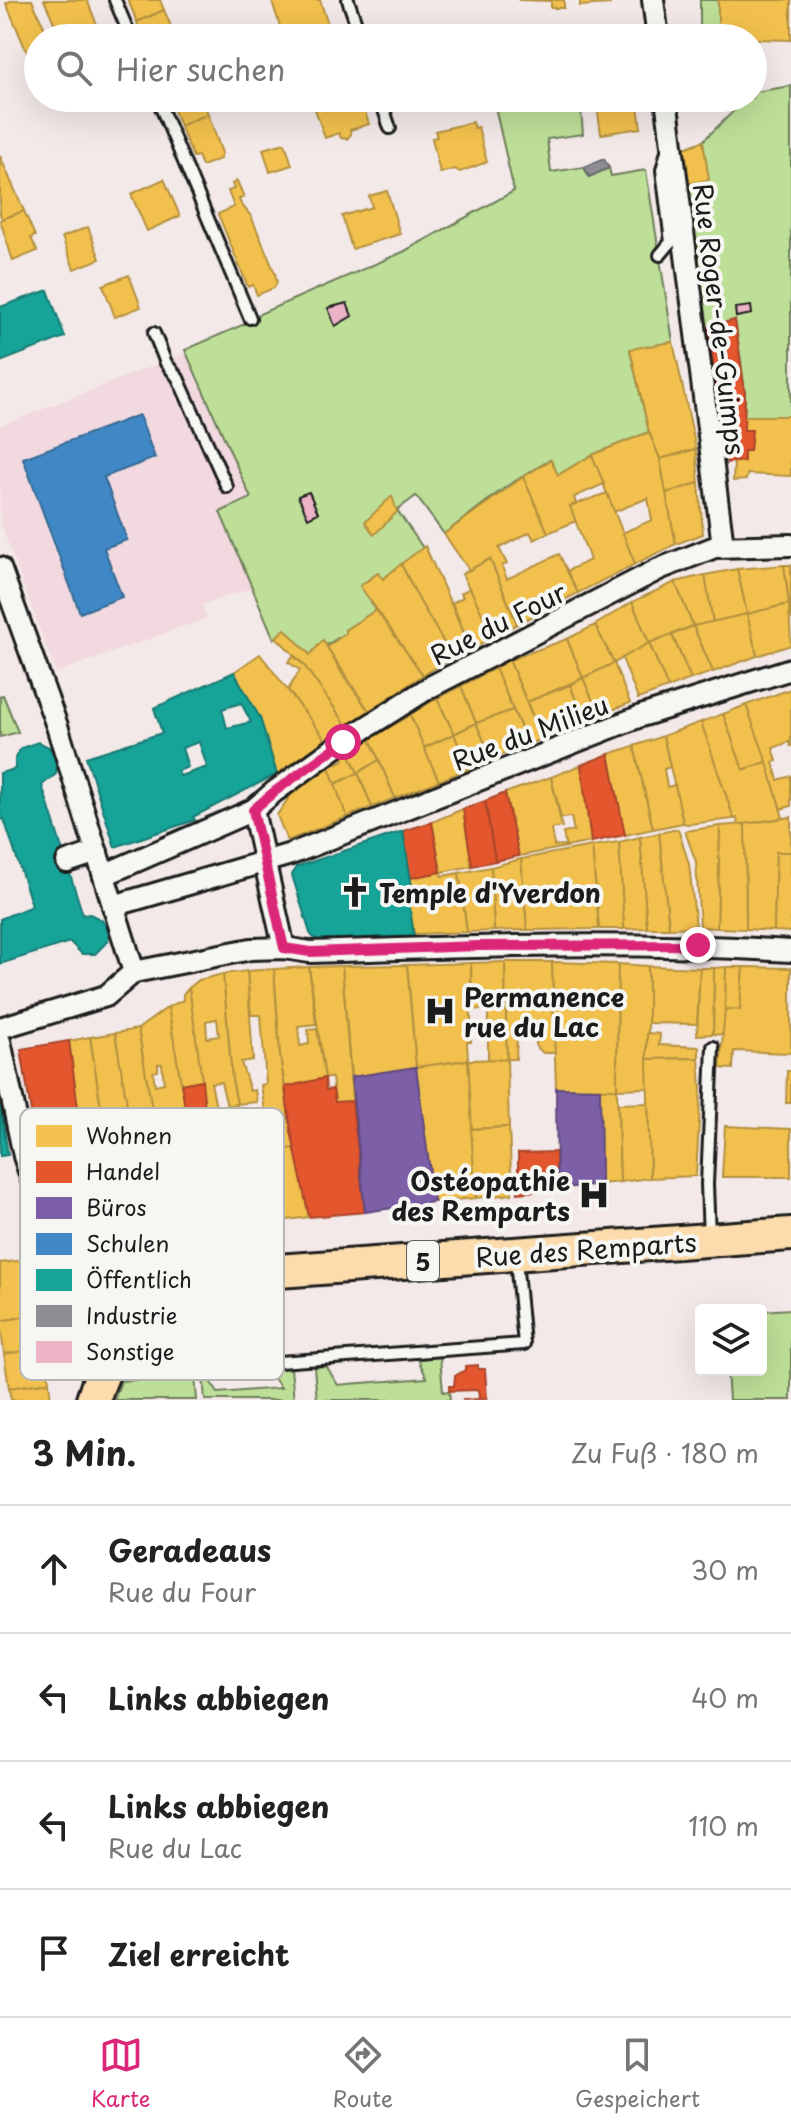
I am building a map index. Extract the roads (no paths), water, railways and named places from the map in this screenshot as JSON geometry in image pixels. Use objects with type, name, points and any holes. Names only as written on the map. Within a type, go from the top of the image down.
[{"type":"main road","name":"Rue des Remparts","points":[[284,1271],[791,1234]]},
{"type":"street","points":[[653,0],[656,24]]},
{"type":"street","name":"Rue Roger-de-Guimps","points":[[668,112],[723,546]]},
{"type":"street","name":"Rue du Four","points":[[104,875],[253,810],[343,742],[430,687],[659,569],[723,546],[791,545]]},
{"type":"street","points":[[0,568],[57,726],[134,972]]},
{"type":"street","name":"Rue du Milieu","points":[[113,906],[291,854],[641,716],[791,669]]},
{"type":"street","points":[[253,810],[284,948]]},
{"type":"street","points":[[67,862],[97,852]]},
{"type":"street","points":[[20,1122],[1,1028],[106,996],[134,972],[251,949],[284,948],[310,952],[478,946],[698,945],[791,951]]},
{"type":"lane","points":[[115,0],[125,24]]},
{"type":"lane","points":[[348,0],[356,24]]},
{"type":"lane","points":[[163,112],[250,318]]},
{"type":"lane","points":[[385,112],[390,128]]},
{"type":"lane","points":[[660,255],[671,242],[662,170],[671,138]]},
{"type":"lane","points":[[154,333],[166,363],[178,378],[227,487]]},
{"type":"lane","points":[[709,1239],[707,1184],[713,1047]]},
{"type":"lane","points":[[284,1362],[524,1344],[516,1255]]},
{"type":"place","name":"Temple d'Yverdon","points":[[355,892]]},
{"type":"place","name":"Permanence rue du Lac","points":[[440,1011]]},
{"type":"place","name":"Ostéopathie des Remparts","points":[[594,1195]]}]
